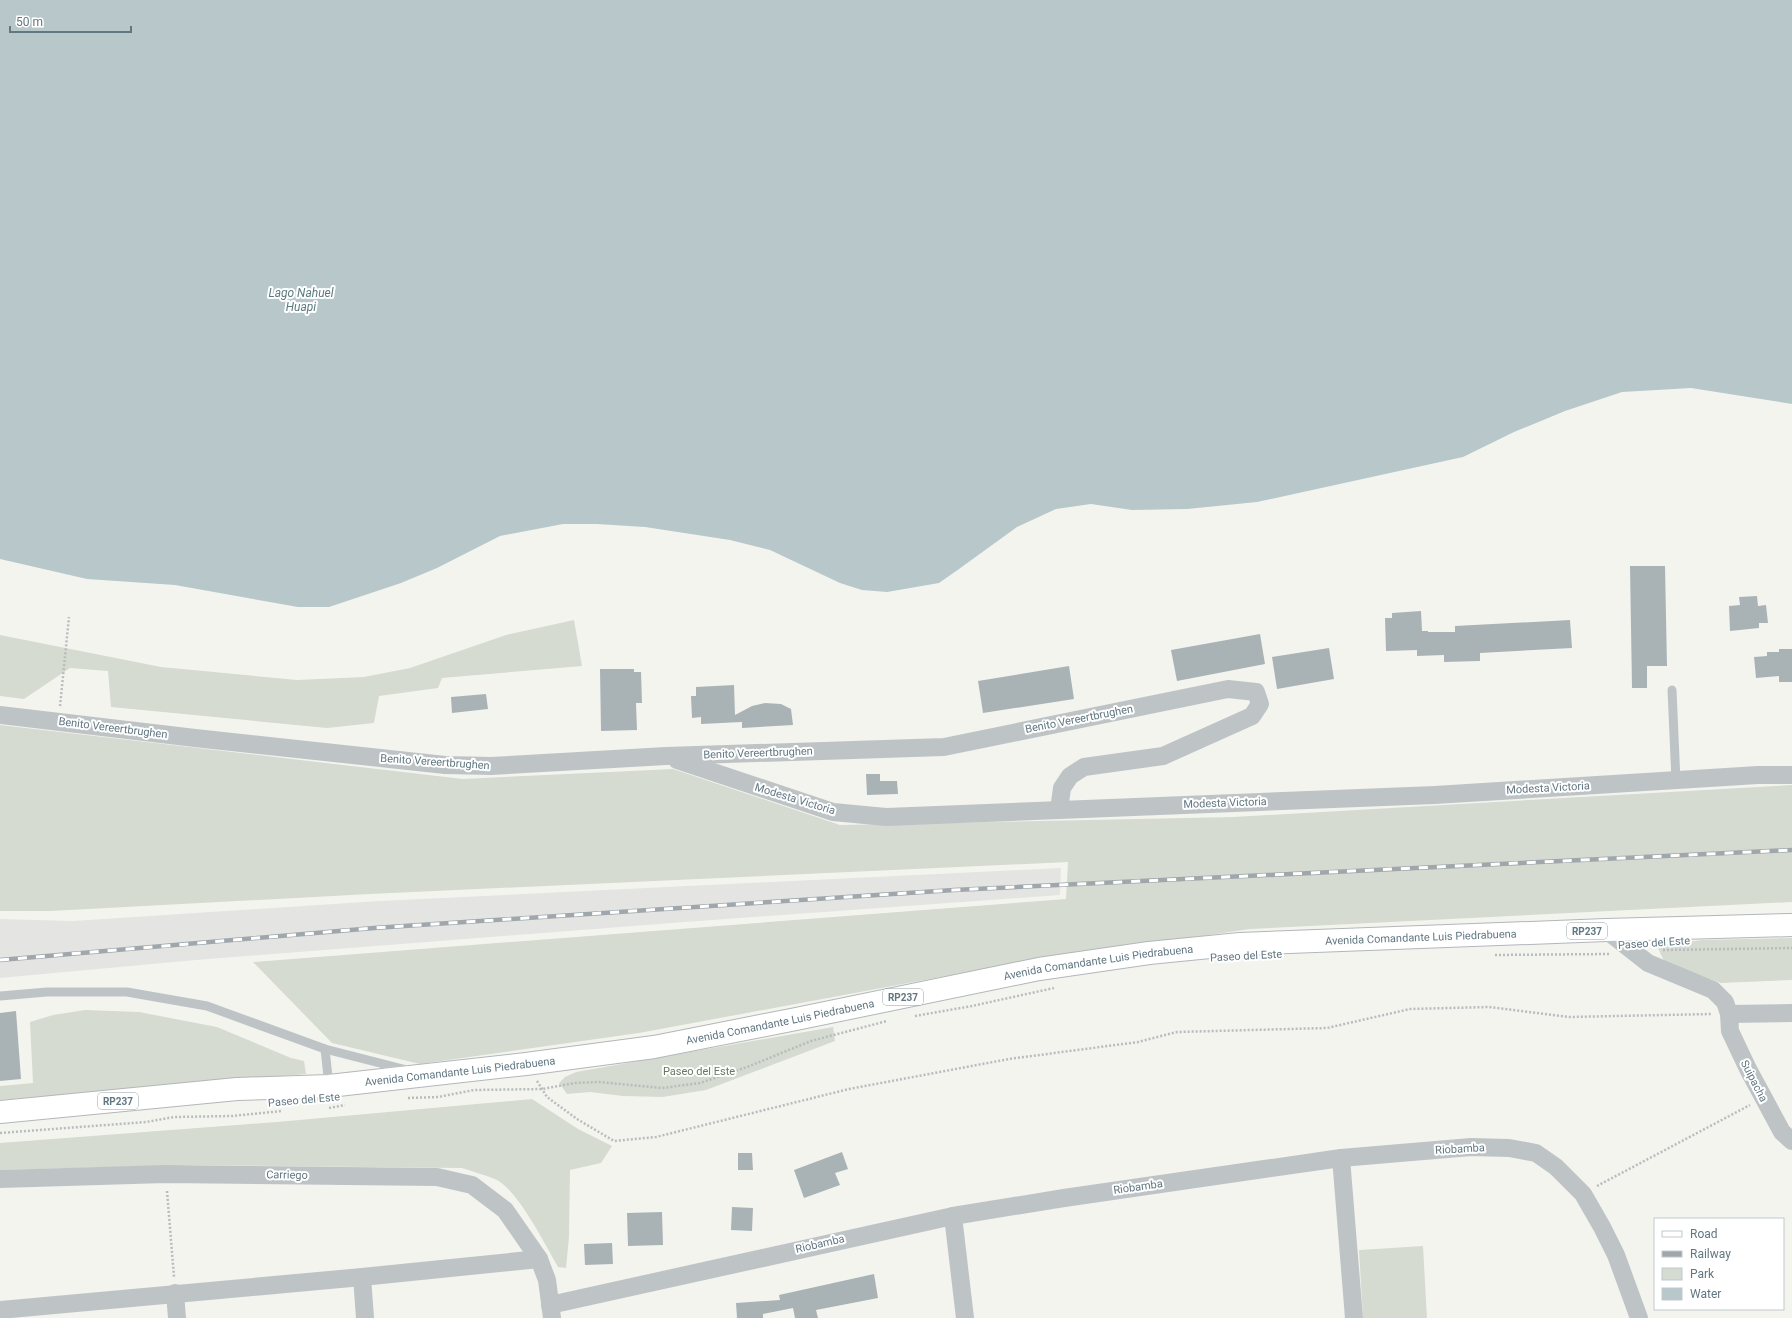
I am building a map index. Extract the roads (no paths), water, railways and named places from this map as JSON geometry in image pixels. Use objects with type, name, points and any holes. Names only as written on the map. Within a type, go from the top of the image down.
[{"type":"main road","name":"Avenida Comandante Luis Piedrabuena","points":[[0,1112],[237,1089],[329,1086],[526,1064],[654,1047],[1039,969],[1149,953],[1240,944],[1606,930],[1792,925]]},
{"type":"street","name":"Benito Vereertbrughen","points":[[0,715],[195,738],[445,764],[491,766],[666,756],[944,747],[1228,689],[1256,692],[1260,704],[1252,716],[1163,756],[1084,767],[1070,776],[1062,788],[1060,810]]},
{"type":"street","name":"Modesta Victoria","points":[[666,756],[793,800],[833,812],[886,817],[1435,795],[1758,775],[1792,775]]},
{"type":"street","points":[[1606,930],[1648,963],[1713,990],[1725,1002],[1729,1014],[1792,1013]]},
{"type":"street","name":"Suipacha","points":[[1729,1014],[1730,1031],[1762,1098],[1782,1132],[1792,1141]]},
{"type":"street","name":"Riobamba","points":[[551,1311],[953,1216],[1341,1158],[1471,1147],[1509,1148],[1536,1153],[1556,1167],[1583,1194],[1602,1226],[1616,1255],[1639,1318]]},
{"type":"street","points":[[1341,1158],[1354,1318]]},
{"type":"street","name":"Carriego","points":[[0,1179],[166,1174],[437,1177],[472,1184],[505,1210],[539,1259],[547,1280],[551,1311]]},
{"type":"street","points":[[953,1216],[964,1318]]},
{"type":"street","points":[[0,1310],[362,1277],[539,1259]]},
{"type":"street","points":[[362,1277],[365,1318]]},
{"type":"street","points":[[175,1293],[177,1318]]},
{"type":"lane","points":[[1672,690],[1676,781]]},
{"type":"lane","points":[[0,996],[46,992],[127,992],[208,1006],[325,1049],[426,1075]]},
{"type":"lane","points":[[325,1049],[329,1086]]},
{"type":"water","name":"Lago Nahuel Huapi","points":[[0,0],[1792,0],[1792,404],[1691,388],[1622,392],[1565,411],[1514,432],[1463,457],[1257,502],[1187,509],[1132,510],[1091,504],[1056,509],[1017,527],[939,583],[887,592],[862,590],[840,583],[770,550],[730,540],[645,527],[597,524],[563,524],[500,536],[437,568],[401,583],[329,607],[298,607],[175,585],[87,579],[0,559]]},
{"type":"railway","points":[[0,960],[374,928],[954,890],[1792,850]]},
{"type":"park label","name":"Paseo del Este","points":[[699,1071]]}]
